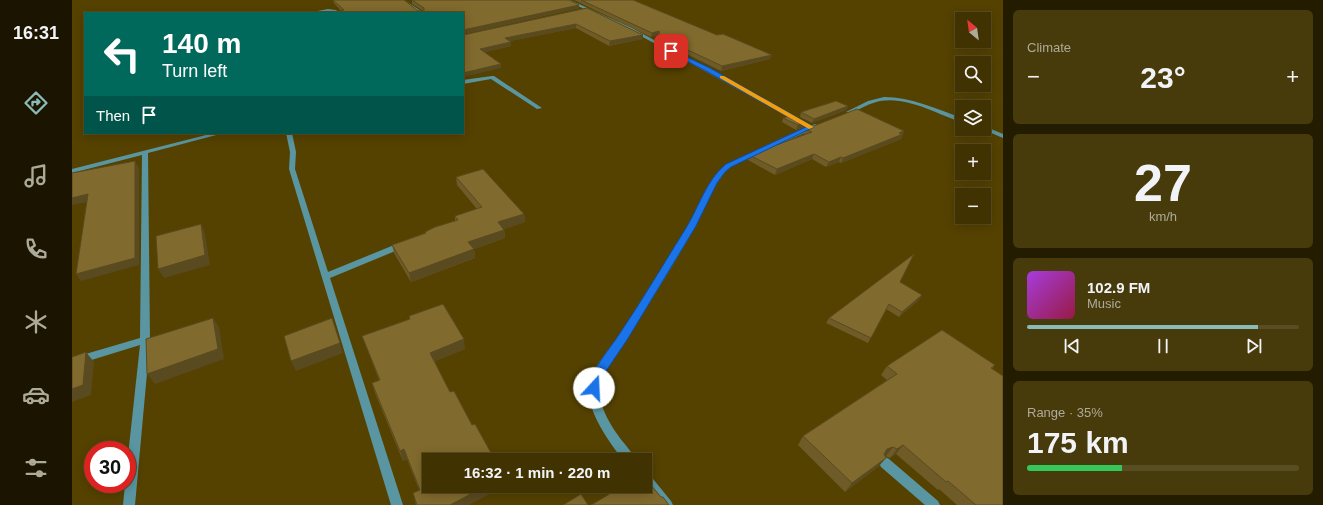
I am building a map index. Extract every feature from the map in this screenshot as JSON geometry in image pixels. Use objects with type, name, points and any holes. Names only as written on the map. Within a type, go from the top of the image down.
[{"type":"street","points":[[402,0],[420,12]]},
{"type":"street","points":[[567,0],[631,29],[807,125]]},
{"type":"street","points":[[581,11],[587,9]]},
{"type":"street","points":[[316,12],[331,10],[336,12]]},
{"type":"street","points":[[464,82],[492,77],[539,108]]},
{"type":"street","points":[[840,116],[882,99],[891,99],[923,106],[955,117]]},
{"type":"street","points":[[624,453],[618,445],[597,408],[594,388],[599,373],[692,226],[713,183],[722,170],[807,125],[818,124]]},
{"type":"street","points":[[991,131],[1003,136]]},
{"type":"street","points":[[72,171],[217,134]]},
{"type":"street","points":[[289,134],[293,152],[292,169],[397,505]]},
{"type":"street","points":[[129,505],[145,340],[145,152]]},
{"type":"street","points":[[325,277],[413,241]]},
{"type":"street","points":[[72,362],[145,340]]},
{"type":"street","points":[[885,463],[934,505]]},
{"type":"street","points":[[652,487],[667,505]]},
{"type":"building","points":[[333,0],[404,0],[418,11],[424,11],[424,8],[412,0],[569,0],[579,5],[464,30],[464,12],[333,12],[344,10]]},
{"type":"building","points":[[581,0],[633,0],[717,35],[723,34],[772,55],[722,66],[660,37],[659,31],[652,33]]},
{"type":"building","points":[[587,8],[643,35],[610,41],[576,24],[505,38],[511,42],[480,49],[501,64],[464,73],[464,35]]},
{"type":"building","points":[[836,101],[848,106],[814,119],[801,112]]},
{"type":"building","points":[[857,109],[904,131],[899,133],[903,134],[843,158],[841,157],[829,162],[814,154],[777,169],[749,155],[812,132],[806,129]]},
{"type":"building","points":[[792,115],[805,122],[798,125],[783,118]]},
{"type":"building","points":[[135,161],[135,258],[76,274],[88,194],[72,198],[72,173]]},
{"type":"building","points":[[483,169],[524,214],[498,222],[504,230],[468,242],[474,249],[409,273],[392,245],[426,233],[425,232],[435,227],[458,220],[455,216],[482,207],[456,177]]},
{"type":"building","points":[[201,224],[205,255],[158,269],[156,236]]},
{"type":"building","points":[[914,254],[900,282],[922,295],[902,312],[889,304],[871,338],[829,318]]},
{"type":"building","points":[[443,304],[464,339],[430,353],[450,392],[454,391],[472,425],[475,424],[491,453],[422,453],[422,493],[473,493],[450,505],[417,505],[413,493],[420,490],[404,449],[400,451],[372,383],[380,380],[362,336],[410,319],[409,316]]},
{"type":"building","points":[[213,318],[218,349],[147,374],[146,339]]},
{"type":"building","points":[[332,318],[340,343],[291,361],[284,336]]},
{"type":"building","points":[[942,330],[995,365],[991,368],[1003,376],[1003,505],[976,505],[948,481],[946,482],[903,445],[897,449],[893,447],[887,449],[884,454],[886,458],[852,483],[803,436],[897,374],[887,366]]},
{"type":"building","points":[[86,352],[83,385],[72,389],[72,357]]},
{"type":"building","points":[[652,486],[669,505],[591,505],[611,493],[652,493]]},
{"type":"building","points":[[581,494],[588,505],[563,505]]},
{"type":"slow traffic","points":[[722,77],[811,127]]},
{"type":"route","points":[[594,388],[599,373],[692,226],[713,183],[722,170],[785,138],[811,127],[671,51]]}]
